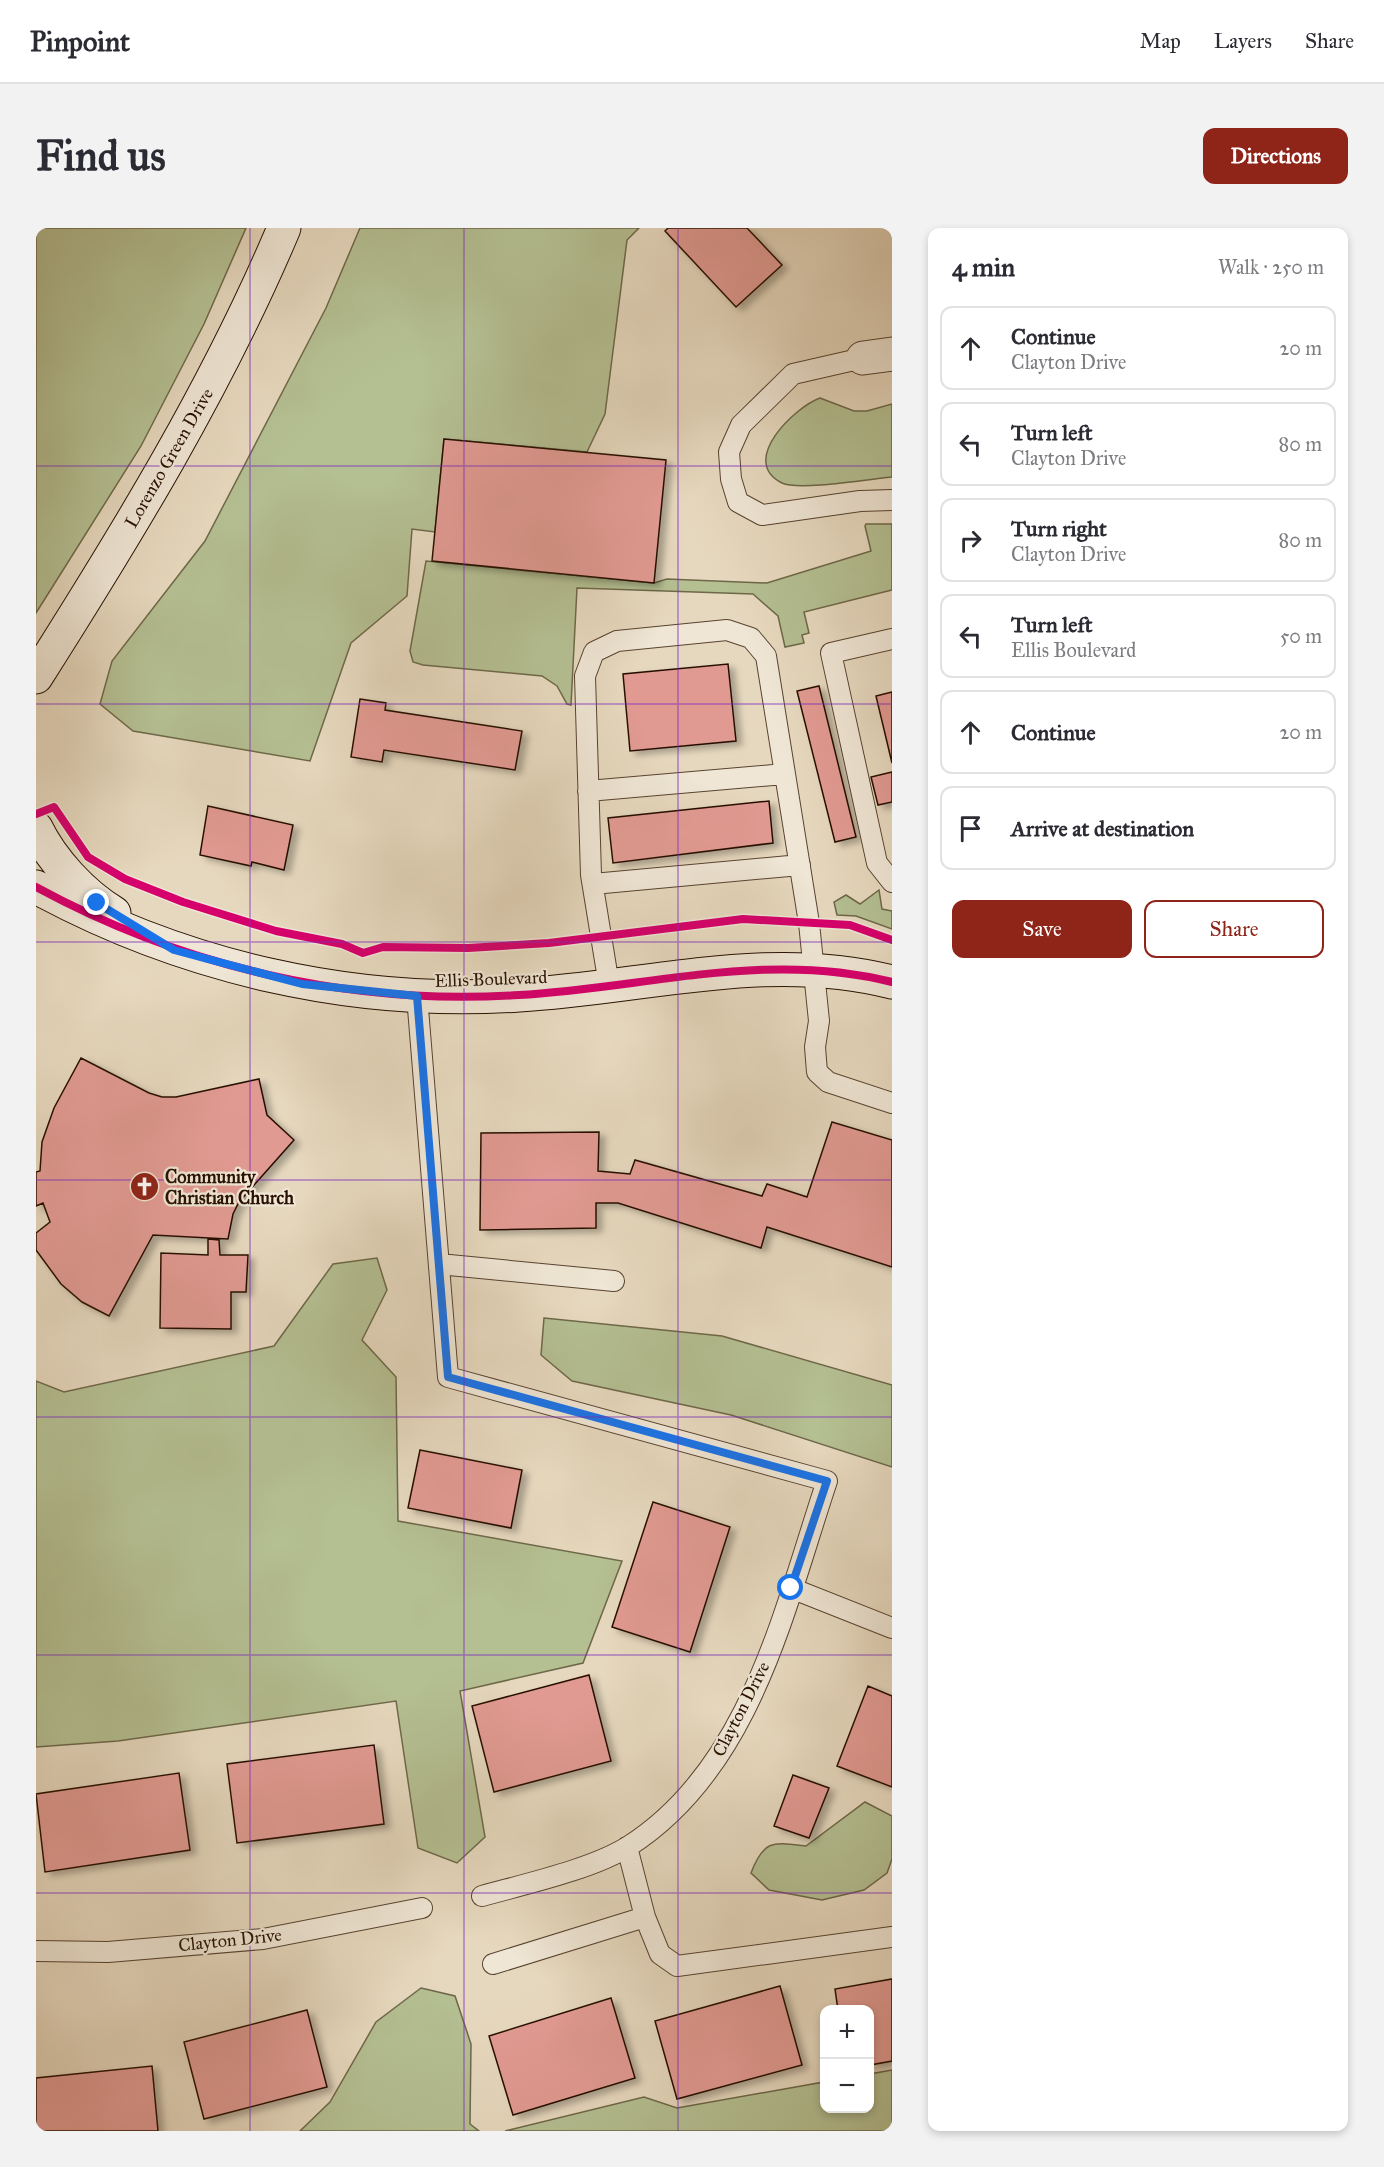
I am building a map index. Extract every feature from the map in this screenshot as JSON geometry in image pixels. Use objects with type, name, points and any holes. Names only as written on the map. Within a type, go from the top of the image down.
[{"type":"main road","name":"Lorenzo Green Drive","points":[[40,672],[135,520],[196,413],[252,305],[284,228]]},
{"type":"main road","points":[[36,828],[54,858],[97,903],[174,950]]},
{"type":"main road","name":"Ellis Boulevard","points":[[36,887],[117,927],[174,950],[302,984],[417,996],[519,996],[693,973],[753,968],[869,976],[892,982]]},
{"type":"lane","points":[[878,356],[794,374],[741,425],[729,452],[731,479],[738,502],[762,514],[860,501],[892,500]]},
{"type":"lane","points":[[609,985],[593,884],[588,791],[585,675],[594,652],[617,641],[728,630],[751,638],[766,656],[800,865],[815,971],[819,1021],[815,1047],[817,1072],[828,1082],[892,1102]]},
{"type":"lane","points":[[892,639],[831,653],[877,863],[892,882]]},
{"type":"lane","points":[[588,791],[785,774]]},
{"type":"lane","points":[[593,884],[800,865]]},
{"type":"lane","name":"Clayton Drive","points":[[417,996],[448,1377],[827,1481],[761,1677],[717,1758],[669,1816],[627,1847],[573,1870],[482,1896]]},
{"type":"lane","points":[[439,1264],[614,1281]]},
{"type":"lane","points":[[791,1588],[892,1628]]},
{"type":"lane","points":[[627,1847],[645,1917],[660,1954],[677,1966],[892,1936]]},
{"type":"lane","name":"Clayton Drive","points":[[36,1951],[108,1952],[263,1939],[422,1908]]},
{"type":"lane","points":[[493,1964],[645,1917]]},
{"type":"green space","points":[[36,228],[246,228],[204,324],[141,446],[36,613]]},
{"type":"green space","points":[[360,228],[639,228],[627,240],[605,414],[587,452],[444,439],[435,532],[412,529],[407,596],[351,643],[310,761],[133,731],[100,704],[112,661],[205,541],[326,308]]},
{"type":"green space","points":[[820,398],[854,411],[867,411],[892,404],[892,477],[803,486],[782,483],[770,473],[766,462],[768,449],[775,436],[797,412]]},
{"type":"green space","points":[[866,524],[892,524],[892,590],[804,612],[809,633],[802,635],[804,643],[785,647],[778,616],[753,594],[577,588],[571,705],[567,704],[557,686],[542,676],[423,665],[413,662],[410,651],[426,561],[654,583],[667,579],[767,583],[871,551]]},
{"type":"green space","points":[[879,890],[882,909],[892,911],[892,929],[856,916],[837,915],[834,902],[846,895],[860,904]]},
{"type":"green space","points":[[377,1258],[387,1290],[362,1340],[396,1377],[398,1521],[622,1561],[583,1663],[460,1691],[485,1837],[457,1863],[418,1848],[396,1701],[118,1741],[36,1747],[36,1381],[64,1392],[274,1346],[333,1264]]},
{"type":"green space","points":[[544,1318],[722,1336],[892,1385],[892,1467],[731,1415],[572,1381],[541,1355]]},
{"type":"green space","points":[[865,1802],[892,1816],[892,1859],[887,1873],[864,1890],[822,1900],[769,1890],[751,1873],[765,1848],[778,1844],[806,1846]]},
{"type":"green space","points":[[421,1988],[455,1996],[471,2044],[470,2124],[479,2131],[300,2131],[330,2102],[376,2022]]},
{"type":"green space","points":[[892,2070],[892,2131],[505,2131],[644,2097],[677,2108],[820,2083],[820,2113],[874,2113],[874,2073]]},
{"type":"building","points":[[668,228],[747,228],[782,265],[736,307],[665,231]]},
{"type":"building","points":[[444,439],[666,460],[654,583],[432,561]]},
{"type":"building","points":[[728,664],[736,741],[630,751],[623,674]]},
{"type":"building","points":[[819,686],[856,837],[835,842],[797,691]]},
{"type":"building","points":[[892,692],[892,763],[876,696]]},
{"type":"building","points":[[360,699],[386,703],[385,710],[522,731],[515,770],[384,750],[382,762],[351,757]]},
{"type":"building","points":[[892,772],[892,802],[878,805],[871,777]]},
{"type":"building","points":[[769,801],[773,843],[613,863],[608,818]]},
{"type":"building","points":[[208,806],[293,825],[284,870],[252,862],[251,866],[200,855]]},
{"type":"building","name":"Community Christian Church","points":[[81,1058],[149,1093],[162,1097],[176,1097],[259,1079],[267,1115],[294,1140],[239,1202],[233,1214],[228,1239],[153,1235],[109,1316],[82,1302],[61,1284],[36,1250],[36,1233],[50,1222],[43,1203],[36,1206],[36,1172],[40,1171],[42,1142],[54,1108]]},
{"type":"building","points":[[832,1122],[892,1140],[892,1267],[767,1227],[761,1248],[618,1203],[596,1203],[596,1228],[480,1230],[481,1133],[599,1132],[598,1171],[630,1174],[635,1160],[762,1196],[767,1184],[807,1197]]},
{"type":"building","points":[[208,1239],[219,1240],[220,1255],[248,1255],[246,1292],[231,1292],[231,1329],[160,1328],[161,1253],[208,1255]]},
{"type":"building","points":[[420,1450],[522,1470],[511,1528],[408,1508]]},
{"type":"building","points":[[653,1502],[730,1527],[690,1652],[612,1627]]},
{"type":"building","points":[[589,1675],[611,1761],[494,1792],[472,1706]]},
{"type":"building","points":[[868,1686],[892,1696],[892,1787],[837,1766]]},
{"type":"building","points":[[374,1745],[384,1824],[237,1843],[227,1764]]},
{"type":"building","points":[[179,1773],[190,1850],[45,1872],[36,1794]]},
{"type":"building","points":[[793,1775],[829,1788],[809,1838],[774,1826]]},
{"type":"building","points":[[892,1979],[892,2061],[874,2064],[874,2005],[837,2005],[835,1989]]},
{"type":"building","points":[[780,1986],[802,2065],[677,2099],[655,2021]]},
{"type":"building","points":[[611,1998],[635,2078],[513,2115],[489,2036]]},
{"type":"building","points":[[307,2010],[327,2087],[204,2119],[184,2042]]},
{"type":"building","points":[[152,2066],[158,2131],[36,2131],[36,2078]]},
{"type":"cycle path","points":[[36,814],[54,807],[88,857],[125,879],[183,902],[276,931],[342,944],[363,953],[383,947],[468,948],[549,943],[743,919],[850,925],[892,940]]},
{"type":"cycle path","points":[[36,887],[92,915],[150,939],[209,959],[270,975],[331,987],[393,994],[456,997],[519,995],[752,970],[845,973],[892,982]]},
{"type":"place","name":"Community Christian Church","points":[[144,1187]]},
{"type":"route","points":[[97,903],[174,950],[302,984],[417,996],[448,1377],[827,1481],[791,1588]]}]
